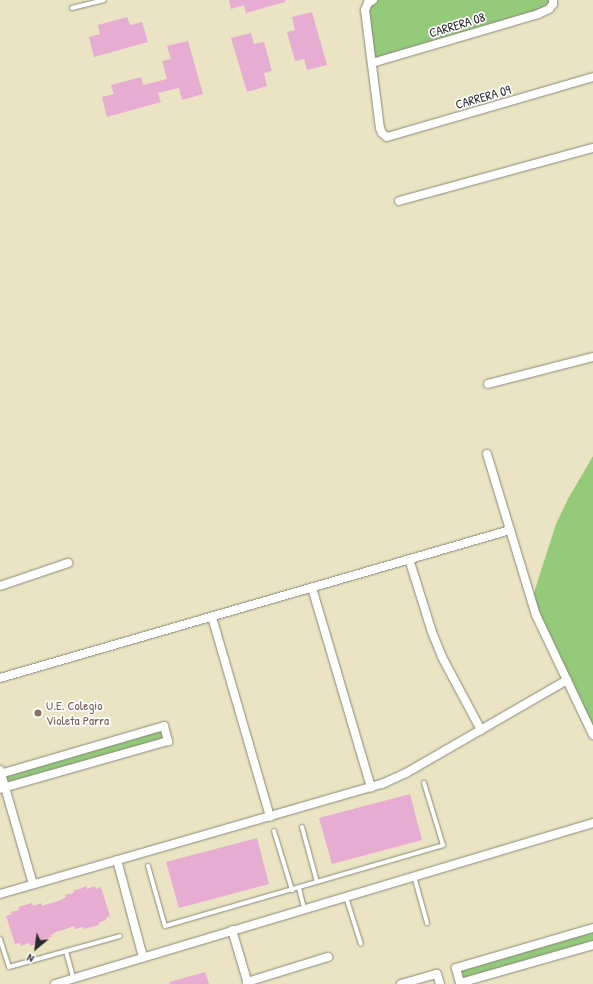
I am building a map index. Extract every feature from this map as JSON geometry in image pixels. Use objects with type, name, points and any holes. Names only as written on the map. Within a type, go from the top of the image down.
[{"type":"street","points":[[372,0],[365,10],[372,63]]},
{"type":"street","name":"CARRERA 08","points":[[372,63],[549,9],[553,4],[553,0]]},
{"type":"street","name":"CARRERA 09","points":[[372,63],[382,133],[384,136],[390,137],[593,77]]},
{"type":"street","points":[[399,200],[593,148]]},
{"type":"street","points":[[488,384],[593,357]]},
{"type":"street","points":[[487,454],[536,615],[593,735]]},
{"type":"street","points":[[0,678],[510,530]]},
{"type":"street","points":[[409,559],[442,657],[481,730]]},
{"type":"street","points":[[0,586],[68,563]]},
{"type":"street","points":[[312,588],[371,787]]},
{"type":"street","points":[[212,617],[270,817]]},
{"type":"street","points":[[0,894],[371,787],[406,773],[567,680]]},
{"type":"street","points":[[3,789],[168,741],[164,726],[0,772],[3,789],[33,884]]},
{"type":"street","points":[[58,984],[73,978],[304,908],[593,823]]},
{"type":"street","points":[[116,860],[143,957]]},
{"type":"street","points":[[593,928],[456,968],[460,983],[593,945]]},
{"type":"street","points":[[232,930],[247,983],[328,957]]},
{"type":"street","points":[[401,984],[437,974],[440,984]]},
{"type":"lane","points":[[72,8],[104,0]]},
{"type":"lane","points":[[148,866],[165,926],[443,845],[424,783]]},
{"type":"lane","points":[[302,827],[317,882]]},
{"type":"lane","points":[[274,831],[292,890]]},
{"type":"lane","points":[[414,876],[427,923]]},
{"type":"lane","points":[[299,888],[304,908]]},
{"type":"lane","points":[[345,896],[361,944]]},
{"type":"lane","points":[[0,940],[9,967],[120,936]]},
{"type":"lane","points":[[66,950],[73,978]]},
{"type":"green space","points":[[373,0],[553,0],[551,7],[372,63],[366,7]]},
{"type":"green space","points":[[593,456],[593,735],[531,602],[556,524],[568,499]]},
{"type":"green space","points":[[164,726],[168,741],[0,789],[0,774]]},
{"type":"green space","points":[[593,928],[593,945],[460,983],[456,968]]},
{"type":"building","points":[[229,0],[285,0],[285,2],[246,13],[244,5],[231,9]]},
{"type":"building","points":[[312,12],[327,65],[307,70],[304,59],[295,61],[287,32],[295,30],[292,17]]},
{"type":"building","points":[[127,17],[130,25],[142,22],[148,42],[94,57],[89,37],[100,34],[98,25]]},
{"type":"building","points":[[251,33],[254,44],[264,42],[272,71],[264,73],[267,86],[247,92],[231,38]]},
{"type":"building","points":[[188,41],[203,94],[182,100],[179,88],[158,93],[161,102],[107,117],[102,97],[114,94],[111,85],[141,77],[143,85],[167,79],[162,61],[171,59],[167,46]]},
{"type":"building","points":[[410,794],[422,840],[332,864],[319,818]]},
{"type":"building","points":[[257,838],[269,884],[179,908],[166,862]]},
{"type":"building","points":[[87,886],[87,889],[95,886],[96,889],[101,887],[110,916],[106,918],[106,920],[98,923],[99,925],[84,929],[83,927],[75,929],[75,926],[56,932],[51,935],[52,937],[30,946],[29,943],[21,946],[20,943],[15,944],[6,916],[12,914],[11,912],[19,910],[18,907],[32,903],[33,906],[41,903],[42,906],[61,900],[66,897],[65,895],[74,893],[73,891]]},
{"type":"building","points":[[205,972],[209,984],[170,984],[170,982]]},
{"type":"place","name":"U.E. Colegio Violeta Parra","points":[[38,713]]}]
